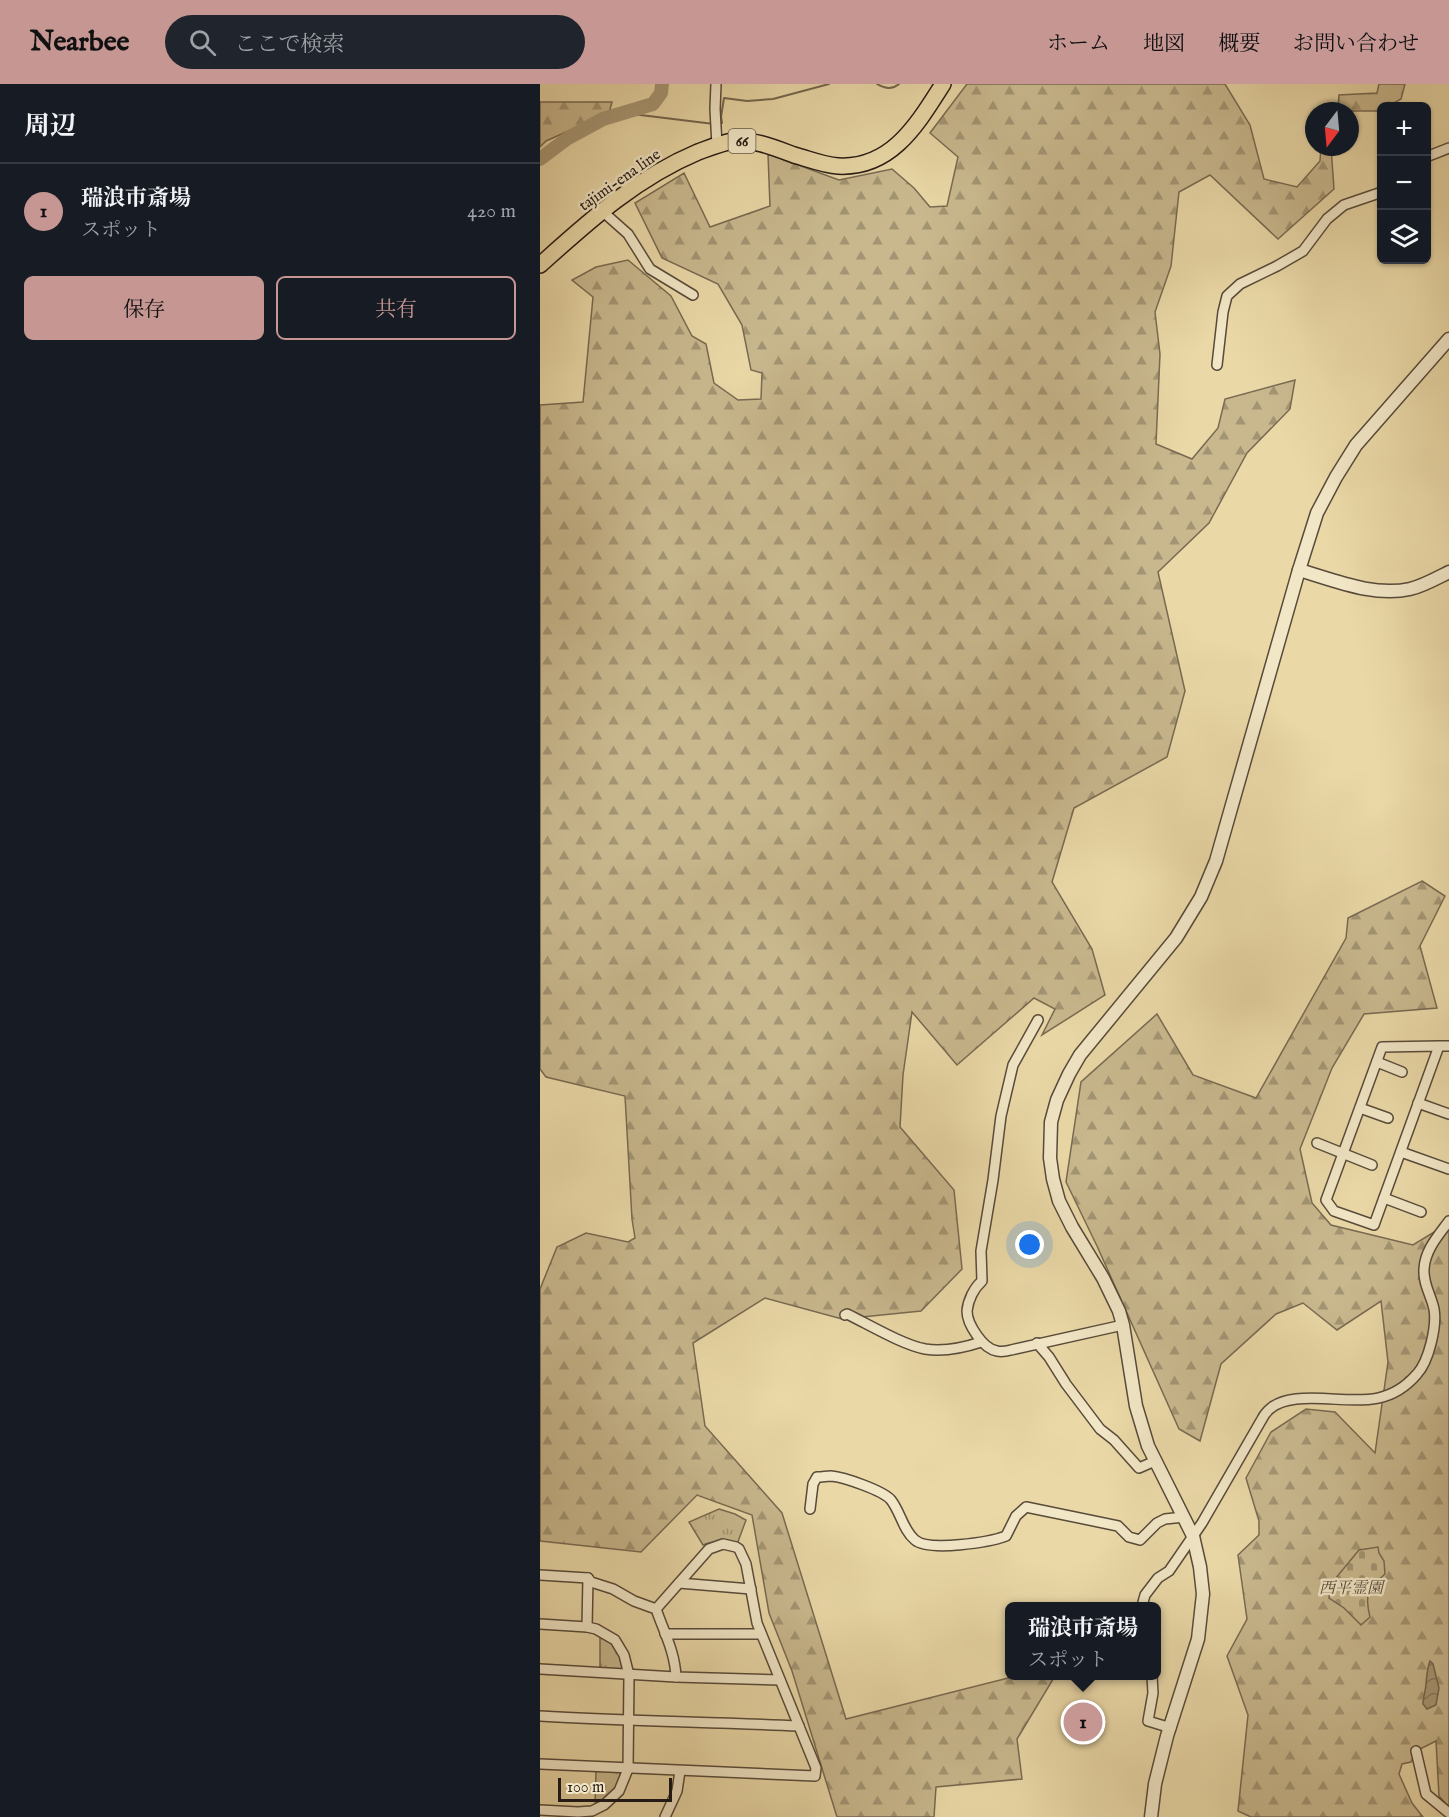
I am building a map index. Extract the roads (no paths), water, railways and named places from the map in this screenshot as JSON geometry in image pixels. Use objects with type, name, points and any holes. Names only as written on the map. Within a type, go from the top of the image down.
[{"type":"main road","name":"tajimi-ena line","points":[[540,265],[601,210],[672,163],[717,145],[734,141],[749,141],[823,164],[840,166],[874,160],[906,138],[918,124],[943,84]]},
{"type":"street","points":[[716,84],[717,145]]},
{"type":"street","points":[[1431,156],[1449,148]]},
{"type":"street","points":[[1217,365],[1227,296],[1240,284],[1302,251],[1327,219],[1344,205],[1377,194]]},
{"type":"street","points":[[601,210],[628,234],[650,269],[693,295]]},
{"type":"street","points":[[1151,1817],[1155,1784],[1200,1628],[1203,1594],[1200,1567],[1193,1536],[1148,1446],[1136,1406],[1119,1311],[1059,1201],[1050,1158],[1052,1117],[1062,1087],[1080,1055],[1176,938],[1202,897],[1215,861],[1317,513],[1356,445],[1449,339]]},
{"type":"street","points":[[1299,570],[1367,589],[1386,591],[1410,589],[1449,572]]},
{"type":"street","points":[[1038,1020],[1012,1065],[1001,1116],[981,1251],[981,1281],[975,1288],[968,1307],[969,1319],[981,1342],[996,1351],[1011,1350],[1123,1325]]},
{"type":"street","points":[[1444,1046],[1418,1103],[1374,1225],[1334,1211],[1326,1200],[1382,1047],[1444,1046]]},
{"type":"street","points":[[1377,1062],[1402,1072]]},
{"type":"street","points":[[1418,1103],[1449,1114]]},
{"type":"street","points":[[1360,1108],[1388,1118]]},
{"type":"street","points":[[1317,1143],[1372,1165]]},
{"type":"street","points":[[1401,1152],[1449,1169]]},
{"type":"street","points":[[1384,1198],[1421,1212]]},
{"type":"street","points":[[1143,1602],[1145,1595],[1158,1578],[1169,1571],[1202,1523],[1262,1419],[1271,1408],[1287,1400],[1306,1398],[1371,1401],[1386,1397],[1418,1374],[1429,1352],[1433,1328],[1434,1310],[1425,1284],[1424,1269],[1427,1252],[1449,1221]]},
{"type":"street","points":[[845,1315],[925,1349],[962,1348],[981,1342]]},
{"type":"street","points":[[1037,1343],[1100,1429],[1114,1440],[1139,1467],[1155,1461]]},
{"type":"street","points":[[810,1509],[813,1484],[817,1477],[831,1476],[879,1491],[891,1499],[907,1532],[917,1542],[935,1546],[994,1540],[1006,1536],[1016,1516],[1026,1507],[1118,1526],[1129,1537],[1140,1540],[1157,1523],[1165,1519],[1184,1517]]},
{"type":"street","points":[[540,1764],[815,1776],[816,1768],[757,1623],[742,1553],[736,1547],[723,1544],[709,1549],[656,1609]]},
{"type":"street","points":[[540,1575],[588,1578],[591,1582],[613,1589],[634,1601],[656,1609]]},
{"type":"street","points":[[587,1627],[588,1578]]},
{"type":"street","points":[[679,1583],[751,1589]]},
{"type":"street","points":[[656,1609],[672,1648],[676,1677]]},
{"type":"street","points":[[540,1624],[587,1627],[596,1629],[615,1640],[624,1655],[628,1675],[628,1768],[619,1791],[604,1805],[592,1811],[562,1814],[540,1810]]},
{"type":"street","points":[[665,1634],[761,1634]]},
{"type":"street","points":[[540,1669],[628,1675],[780,1680]]},
{"type":"street","points":[[1152,1680],[1153,1693],[1148,1721],[1171,1728]]},
{"type":"street","points":[[540,1716],[799,1726]]},
{"type":"street","points":[[1416,1751],[1426,1794],[1449,1813]]},
{"type":"street","points":[[665,1817],[677,1791],[680,1771]]},
{"type":"water","points":[[1430,1661],[1433,1664],[1439,1688],[1436,1705],[1427,1709],[1423,1701]]},
{"type":"waterway","points":[[540,159],[568,138],[603,119],[653,104],[661,93],[662,84]]},
{"type":"waterway","points":[[720,123],[722,123],[724,98],[747,101],[773,99],[829,84]]},
{"type":"waterway","points":[[877,84],[888,88],[899,84]]},
{"type":"waterway","points":[[624,113],[714,124]]},
{"type":"place","name":"瑞浪市斎場","points":[[1083,1722]]},
{"type":"park label","name":"西平霊園","points":[[1351,1587]]}]
